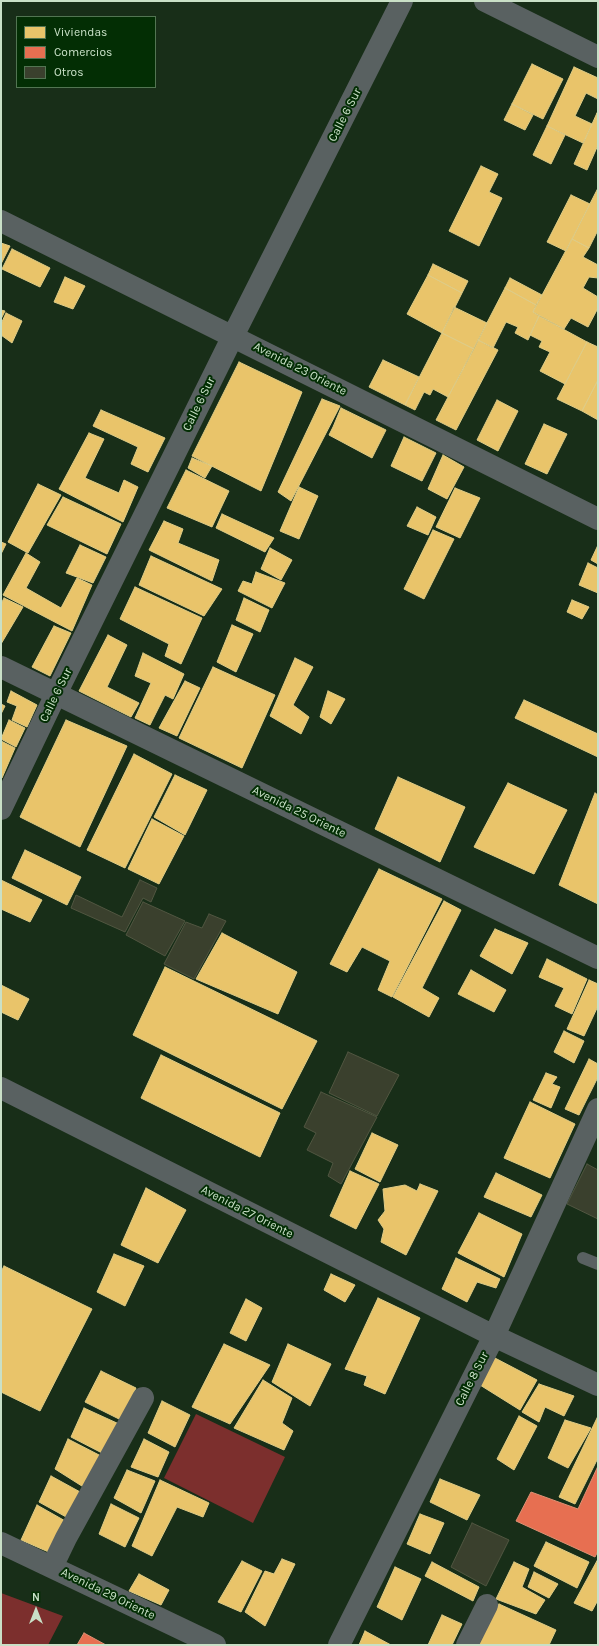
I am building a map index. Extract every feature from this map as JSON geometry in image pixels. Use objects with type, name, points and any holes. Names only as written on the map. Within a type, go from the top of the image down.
[{"type":"street","name":"Calle 6 Sur","points":[[1,809],[56,694],[233,336],[402,1]]},
{"type":"street","points":[[484,1],[598,57]]},
{"type":"street","name":"Avenida 23 Oriente","points":[[1,221],[598,519]]},
{"type":"street","name":"Avenida 25 Oriente","points":[[1,667],[598,958]]},
{"type":"street","name":"Avenida 27 Oriente","points":[[1,1088],[494,1336],[598,1384]]},
{"type":"street","name":"Calle 8 Sur","points":[[339,1645],[494,1336],[598,1109]]},
{"type":"street","points":[[52,1567],[66,1538],[143,1398]]},
{"type":"street","name":"Avenida 29 Oriente","points":[[1,1543],[215,1645]]},
{"type":"street","points":[[467,1645],[487,1605]]},
{"type":"lane","points":[[583,1258],[598,1264]]},
{"type":"shaded area","points":[[196,1414],[285,1457],[253,1523],[164,1478]]},
{"type":"shaded area","points":[[1,1593],[63,1616],[48,1645],[1,1645]]},
{"type":"building: Viviendas","points":[[532,64],[563,79],[543,119],[512,104]]},
{"type":"building: Viviendas","points":[[574,67],[598,78],[598,99],[586,93],[575,116],[592,124],[583,143],[547,126]]},
{"type":"building: Viviendas","points":[[512,104],[533,115],[525,130],[504,120]]},
{"type":"building: Viviendas","points":[[597,113],[598,145],[587,170],[574,164]]},
{"type":"building: Viviendas","points":[[547,126],[565,135],[551,164],[533,155]]},
{"type":"building: Viviendas","points":[[481,166],[498,174],[489,192],[502,198],[479,246],[449,231]]},
{"type":"building: Viviendas","points":[[598,188],[598,230],[589,248],[572,239]]},
{"type":"building: Viviendas","points":[[571,195],[590,204],[566,251],[547,242]]},
{"type":"building: Viviendas","points":[[572,239],[589,248],[583,257],[598,265],[598,278],[589,277],[583,288],[598,297],[598,308],[588,327],[571,318],[564,329],[533,312]]},
{"type":"building: Viviendas","points":[[1,243],[10,246],[1,264]]},
{"type":"building: Viviendas","points":[[12,249],[50,268],[40,287],[2,269]]},
{"type":"building: Viviendas","points":[[433,264],[468,281],[462,293],[428,275]]},
{"type":"building: Viviendas","points":[[428,275],[462,293],[442,333],[407,314]]},
{"type":"building: Viviendas","points":[[65,277],[85,286],[73,309],[54,302]]},
{"type":"building: Viviendas","points":[[510,278],[542,295],[536,305],[505,288]]},
{"type":"building: Viviendas","points":[[505,288],[536,305],[533,312],[539,316],[528,340],[515,333],[518,327],[506,322],[493,348],[478,340]]},
{"type":"building: Viviendas","points":[[454,307],[487,323],[474,349],[442,333]]},
{"type":"building: Viviendas","points":[[1,310],[5,311],[1,319]]},
{"type":"building: Viviendas","points":[[6,313],[22,321],[12,343],[1,335],[1,324]]},
{"type":"building: Viviendas","points":[[539,316],[587,342],[565,384],[540,371],[550,352],[539,347],[542,341],[530,335]]},
{"type":"building: Viviendas","points":[[442,333],[474,349],[448,397],[433,389],[430,395],[424,392],[415,410],[405,405]]},
{"type":"building: Viviendas","points":[[478,340],[498,350],[456,430],[436,420]]},
{"type":"building: Viviendas","points":[[587,342],[598,347],[598,380],[582,411],[557,399]]},
{"type":"building: Viviendas","points":[[383,360],[419,377],[405,405],[369,387]]},
{"type":"building: Viviendas","points":[[239,362],[302,392],[261,491],[192,456]]},
{"type":"building: Viviendas","points":[[598,380],[598,420],[582,411]]},
{"type":"building: Viviendas","points":[[322,399],[340,406],[291,501],[278,492]]},
{"type":"building: Viviendas","points":[[497,400],[518,411],[498,451],[477,440]]},
{"type":"building: Viviendas","points":[[341,408],[386,430],[372,458],[329,435]]},
{"type":"building: Viviendas","points":[[101,410],[165,438],[148,472],[131,464],[138,447],[93,426]]},
{"type":"building: Viviendas","points":[[544,424],[567,434],[547,474],[525,464]]},
{"type":"building: Viviendas","points":[[89,433],[104,439],[85,478],[119,493],[124,480],[138,487],[123,522],[59,489]]},
{"type":"building: Viviendas","points":[[404,437],[436,453],[422,481],[391,466]]},
{"type":"building: Viviendas","points":[[443,455],[464,467],[447,499],[428,489]]},
{"type":"building: Viviendas","points":[[192,458],[212,466],[205,478],[188,468]]},
{"type":"building: Viviendas","points":[[186,470],[229,491],[212,527],[167,508]]},
{"type":"building: Viviendas","points":[[38,484],[61,495],[28,553],[8,542]]},
{"type":"building: Viviendas","points":[[299,487],[318,496],[299,539],[280,531]]},
{"type":"building: Viviendas","points":[[455,488],[480,498],[460,538],[436,527]]},
{"type":"building: Viviendas","points":[[63,497],[121,524],[107,554],[47,525]]},
{"type":"building: Viviendas","points":[[417,507],[436,517],[428,535],[407,526]]},
{"type":"building: Viviendas","points":[[222,514],[274,538],[265,552],[216,528]]},
{"type":"building: Viviendas","points":[[164,521],[183,529],[178,543],[219,560],[212,581],[149,550]]},
{"type":"building: Viviendas","points":[[433,530],[454,539],[424,599],[404,589]]},
{"type":"building: Viviendas","points":[[1,542],[6,544],[1,554]]},
{"type":"building: Viviendas","points":[[80,545],[106,557],[93,583],[66,573]]},
{"type":"building: Viviendas","points":[[598,545],[598,564],[591,560]]},
{"type":"building: Viviendas","points":[[270,548],[292,560],[281,580],[261,569]]},
{"type":"building: Viviendas","points":[[26,553],[40,562],[26,588],[61,608],[77,578],[92,585],[72,631],[3,595]]},
{"type":"building: Viviendas","points":[[151,556],[222,589],[204,616],[139,585]]},
{"type":"building: Viviendas","points":[[588,563],[598,568],[598,593],[579,585]]},
{"type":"building: Viviendas","points":[[256,572],[285,583],[272,608],[238,591],[243,581],[252,584]]},
{"type":"building: Viviendas","points":[[135,587],[202,618],[181,664],[165,656],[169,644],[120,619]]},
{"type":"building: Viviendas","points":[[4,598],[23,607],[1,644],[1,604]]},
{"type":"building: Viviendas","points":[[244,598],[269,610],[260,632],[236,620]]},
{"type":"building: Viviendas","points":[[572,600],[589,607],[582,619],[567,612]]},
{"type":"building: Viviendas","points":[[232,625],[253,634],[236,672],[217,662]]},
{"type":"building: Viviendas","points":[[54,626],[71,633],[50,676],[32,667]]},
{"type":"building: Viviendas","points":[[108,635],[127,645],[107,687],[139,703],[131,717],[79,691]]},
{"type":"building: Viviendas","points":[[143,653],[184,674],[173,699],[165,695],[150,725],[135,718],[151,683],[135,676]]},
{"type":"building: Viviendas","points":[[295,658],[313,667],[293,705],[309,717],[301,734],[270,716]]},
{"type":"building: Viviendas","points":[[213,667],[275,695],[242,768],[179,738]]},
{"type":"building: Viviendas","points":[[185,681],[200,688],[177,736],[159,728]]},
{"type":"building: Viviendas","points":[[11,691],[37,705],[27,727],[12,720],[17,706],[7,702]]},
{"type":"building: Viviendas","points":[[328,691],[345,699],[331,724],[320,717]]},
{"type":"building: Viviendas","points":[[524,700],[598,734],[598,757],[515,718]]},
{"type":"building: Viviendas","points":[[1,704],[5,706],[1,714]]},
{"type":"building: Viviendas","points":[[9,720],[25,728],[16,747],[1,739]]},
{"type":"building: Viviendas","points":[[66,720],[127,746],[80,847],[20,817]]},
{"type":"building: Viviendas","points":[[1,741],[15,748],[2,778],[1,778]]},
{"type":"building: Viviendas","points":[[134,754],[172,774],[125,868],[87,850]]},
{"type":"building: Viviendas","points":[[175,775],[207,790],[185,835],[154,817]]},
{"type":"building: Viviendas","points":[[398,777],[465,807],[440,862],[375,829]]},
{"type":"building: Viviendas","points":[[508,783],[567,810],[534,874],[474,847]]},
{"type":"building: Viviendas","points":[[595,793],[598,795],[598,904],[559,885]]},
{"type":"building: Viviendas","points":[[152,819],[184,836],[159,884],[128,869]]},
{"type":"building: Viviendas","points":[[25,850],[81,877],[67,905],[12,878]]},
{"type":"building: Viviendas","points":[[379,869],[442,899],[392,997],[378,990],[390,961],[362,947],[347,972],[330,964]]},
{"type":"building: Viviendas","points":[[1,880],[42,900],[30,922],[1,909]]},
{"type":"building: Viviendas","points":[[444,901],[461,910],[422,988],[439,998],[429,1017],[393,997]]},
{"type":"building: Viviendas","points":[[495,929],[528,943],[512,974],[480,956]]},
{"type":"building: Viviendas","points":[[222,933],[297,972],[278,1014],[196,979]]},
{"type":"building: Viviendas","points":[[547,959],[587,979],[572,1014],[555,1006],[564,988],[539,977]]},
{"type":"building: Viviendas","points":[[165,967],[317,1041],[282,1109],[133,1035]]},
{"type":"building: Viviendas","points":[[471,970],[506,990],[494,1012],[458,994]]},
{"type":"building: Viviendas","points":[[589,980],[598,984],[598,1006],[584,1036],[567,1029]]},
{"type":"building: Viviendas","points":[[1,985],[29,999],[18,1020],[1,1012]]},
{"type":"building: Viviendas","points":[[564,1031],[584,1041],[574,1063],[554,1052]]},
{"type":"building: Viviendas","points":[[161,1055],[280,1113],[260,1157],[141,1098]]},
{"type":"building: Viviendas","points":[[589,1059],[598,1064],[598,1077],[579,1115],[565,1109]]},
{"type":"building: Viviendas","points":[[546,1073],[557,1077],[552,1084],[560,1087],[551,1108],[533,1100]]},
{"type":"building: Viviendas","points":[[530,1102],[575,1124],[550,1178],[504,1158]]},
{"type":"building: Viviendas","points":[[372,1133],[398,1145],[380,1182],[355,1169]]},
{"type":"building: Viviendas","points":[[350,1171],[379,1184],[356,1229],[330,1216]]},
{"type":"building: Viviendas","points":[[496,1173],[542,1195],[531,1217],[484,1197]]},
{"type":"building: Viviendas","points":[[420,1184],[438,1191],[406,1255],[381,1242],[384,1229],[378,1220],[385,1211],[383,1189],[405,1185],[417,1191]]},
{"type":"building: Viviendas","points":[[146,1188],[186,1210],[158,1263],[121,1245]]},
{"type":"building: Viviendas","points":[[479,1213],[522,1234],[504,1277],[458,1253]]},
{"type":"building: Viviendas","points":[[114,1254],[144,1266],[125,1306],[97,1292]]},
{"type":"building: Viviendas","points":[[456,1258],[500,1279],[496,1288],[477,1282],[467,1302],[442,1289]]},
{"type":"building: Viviendas","points":[[4,1266],[92,1309],[40,1411],[1,1392],[1,1272]]},
{"type":"building: Viviendas","points":[[331,1274],[355,1285],[345,1302],[324,1290]]},
{"type":"building: Viviendas","points":[[378,1298],[420,1318],[385,1394],[364,1385],[367,1376],[345,1369]]},
{"type":"building: Viviendas","points":[[246,1299],[262,1308],[246,1341],[230,1333]]},
{"type":"building: Viviendas","points":[[224,1344],[270,1365],[230,1424],[192,1407]]},
{"type":"building: Viviendas","points":[[288,1344],[331,1364],[310,1406],[272,1382]]},
{"type":"building: Viviendas","points":[[493,1357],[537,1380],[520,1410],[480,1385]]},
{"type":"building: Viviendas","points":[[101,1371],[136,1388],[121,1420],[85,1402]]},
{"type":"building: Viviendas","points":[[263,1380],[292,1398],[282,1423],[293,1431],[284,1450],[234,1428]]},
{"type":"building: Viviendas","points":[[539,1384],[574,1396],[564,1416],[545,1407],[539,1422],[522,1412]]},
{"type":"building: Viviendas","points":[[162,1401],[190,1415],[175,1447],[148,1433]]},
{"type":"building: Viviendas","points":[[84,1408],[119,1424],[104,1454],[71,1437]]},
{"type":"building: Viviendas","points":[[519,1416],[537,1426],[514,1470],[497,1459]]},
{"type":"building: Viviendas","points":[[598,1416],[598,1458],[575,1504],[559,1497]]},
{"type":"building: Viviendas","points":[[565,1420],[591,1428],[568,1468],[548,1458]]},
{"type":"building: Viviendas","points":[[68,1439],[101,1456],[85,1488],[55,1469]]},
{"type":"building: Viviendas","points":[[144,1439],[169,1452],[158,1477],[131,1467]]},
{"type":"building: Viviendas","points":[[127,1470],[155,1481],[141,1513],[114,1498]]},
{"type":"building: Viviendas","points":[[51,1476],[82,1493],[68,1518],[39,1502]]},
{"type":"building: Viviendas","points":[[440,1479],[480,1495],[467,1520],[430,1502]]},
{"type":"building: Viviendas","points":[[160,1480],[209,1503],[203,1517],[177,1507],[152,1556],[132,1546]]},
{"type":"building: Viviendas","points":[[111,1504],[139,1518],[125,1547],[99,1534]]},
{"type":"building: Viviendas","points":[[37,1505],[67,1522],[51,1553],[21,1540]]},
{"type":"building: Viviendas","points":[[420,1514],[444,1523],[430,1554],[407,1544]]},
{"type":"building: Viviendas","points":[[546,1542],[589,1562],[577,1588],[534,1566]]},
{"type":"building: Viviendas","points":[[282,1559],[295,1564],[265,1626],[245,1612],[265,1571],[274,1574]]},
{"type":"building: Viviendas","points":[[598,1559],[598,1600],[592,1611],[574,1603]]},
{"type":"building: Viviendas","points":[[242,1561],[262,1571],[241,1612],[218,1602]]},
{"type":"building: Viviendas","points":[[432,1562],[479,1587],[473,1601],[425,1576]]},
{"type":"building: Viviendas","points":[[514,1562],[529,1569],[522,1587],[545,1600],[536,1614],[496,1599]]},
{"type":"building: Viviendas","points":[[395,1567],[421,1579],[402,1620],[377,1607]]},
{"type":"building: Viviendas","points":[[534,1572],[558,1584],[549,1598],[528,1587]]},
{"type":"building: Viviendas","points":[[139,1574],[169,1590],[161,1605],[129,1591]]},
{"type":"building: Viviendas","points":[[499,1604],[556,1630],[549,1645],[476,1645]]},
{"type":"building: Viviendas","points":[[442,1615],[462,1624],[452,1645],[428,1645]]},
{"type":"building: Viviendas","points":[[365,1631],[391,1645],[359,1645]]},
{"type":"building: Comercios","points":[[598,1466],[598,1551],[595,1557],[516,1521],[531,1492],[578,1509]]},
{"type":"building: Comercios","points":[[84,1633],[106,1645],[77,1645]]},
{"type":"building: Otros","points":[[140,880],[157,888],[151,902],[143,898],[125,932],[71,908],[76,895],[122,917]]},
{"type":"building: Otros","points":[[143,902],[185,921],[165,956],[126,935]]},
{"type":"building: Otros","points":[[209,914],[226,921],[194,979],[164,964],[186,922],[202,928]]},
{"type":"building: Otros","points":[[348,1052],[399,1075],[377,1116],[329,1093]]},
{"type":"building: Otros","points":[[321,1092],[377,1117],[341,1184],[328,1176],[333,1163],[307,1150],[316,1133],[304,1127]]},
{"type":"building: Otros","points":[[587,1164],[598,1170],[598,1219],[567,1204]]},
{"type":"building: Otros","points":[[472,1523],[509,1540],[486,1586],[451,1567]]}]
